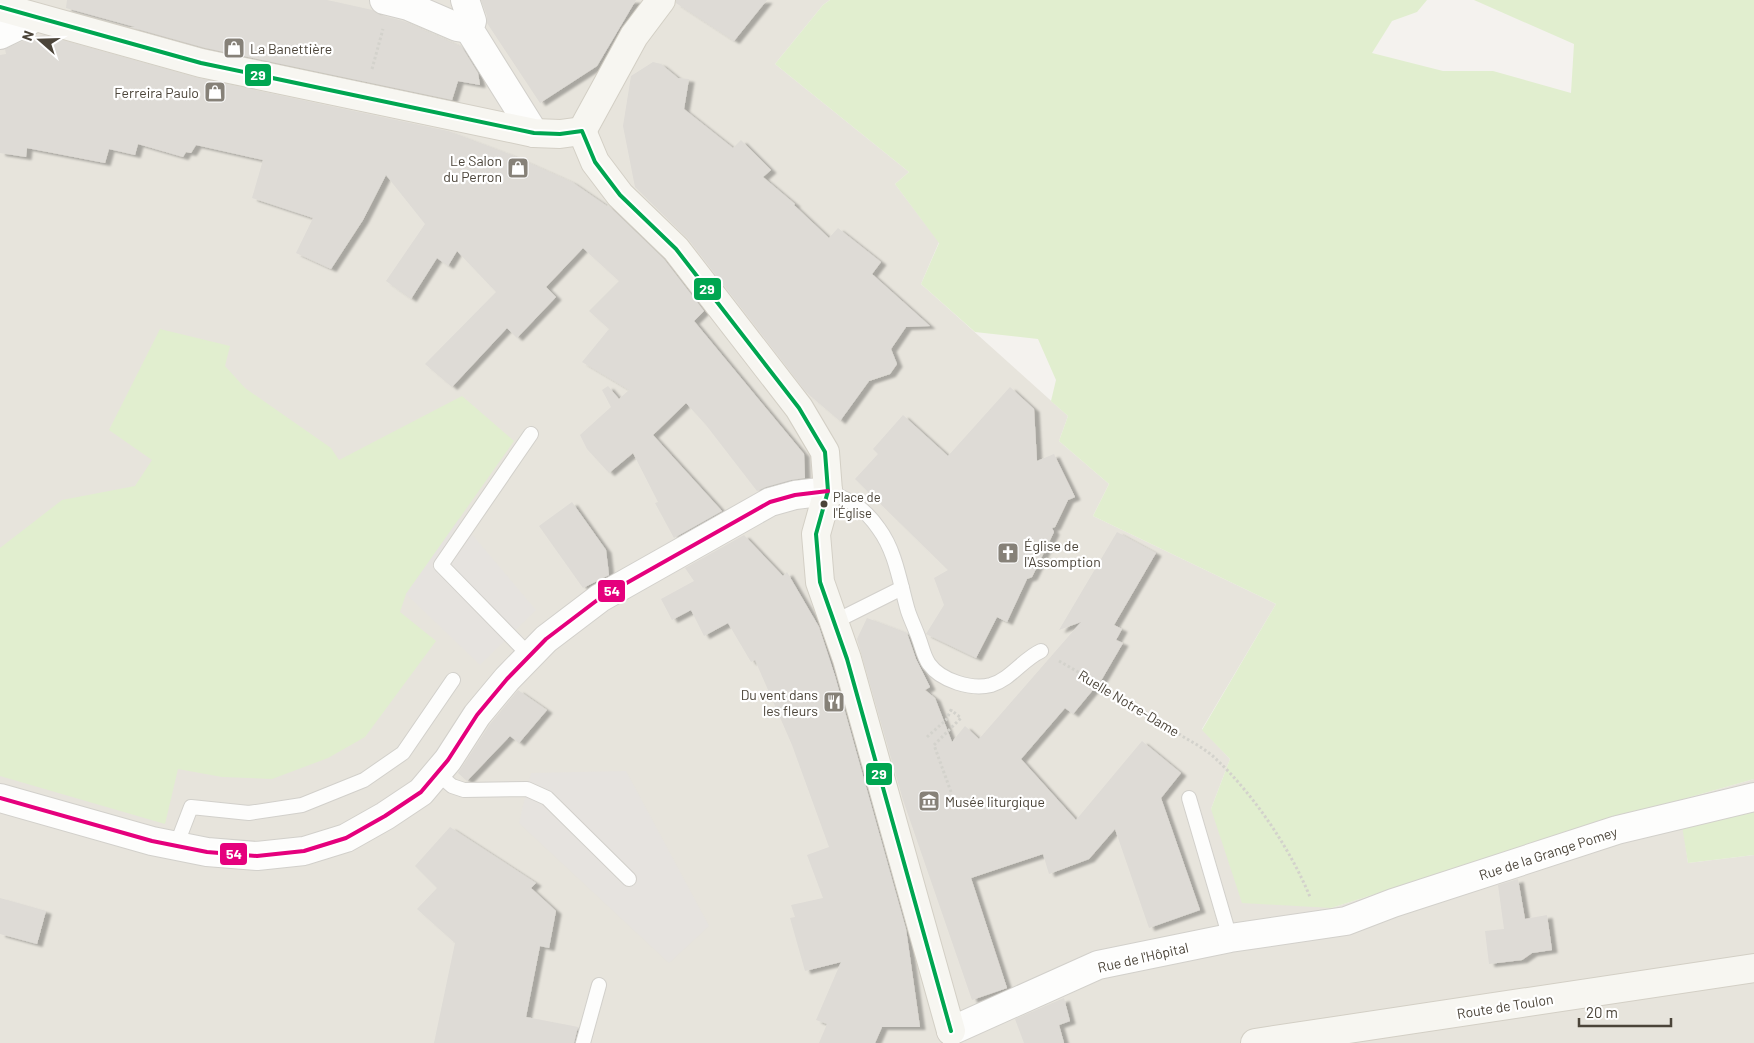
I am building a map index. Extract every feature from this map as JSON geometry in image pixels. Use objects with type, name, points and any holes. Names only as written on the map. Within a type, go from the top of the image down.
[{"type":"main road","points":[[661,0],[634,36],[582,131],[594,162],[620,195],[676,249],[799,408],[825,452],[828,491],[816,534],[820,582],[847,659],[950,1039]]},
{"type":"main road","points":[[0,7],[201,63],[534,133],[560,134],[582,131]]},
{"type":"main road","name":"Route de Toulon","points":[[1255,1043],[1754,968]]},
{"type":"street","points":[[465,0],[472,21],[469,29]]},
{"type":"street","points":[[386,1],[408,6],[458,27],[469,29],[534,133]]},
{"type":"street","points":[[0,35],[35,18]]},
{"type":"street","points":[[0,798],[152,841],[207,852],[257,856],[304,851],[346,838],[385,816],[421,792],[448,760],[477,715],[507,679],[546,639],[600,598],[770,502],[796,495],[828,491]]},
{"type":"street","name":"Rue de la Grange Pomey","points":[[1334,923],[1618,830],[1754,797]]},
{"type":"street","name":"Rue de l'Hôpital","points":[[950,1039],[1098,965],[1230,938],[1334,923]]},
{"type":"lane","points":[[530,656],[441,565],[531,434]]},
{"type":"lane","points":[[828,491],[852,501],[880,529],[893,557],[908,611],[929,664],[944,676],[961,684],[975,687],[991,684],[1004,679],[1032,655],[1041,651]]},
{"type":"lane","points":[[834,622],[902,588]]},
{"type":"lane","points":[[176,846],[191,806],[249,813],[302,805],[364,780],[403,753],[453,680]]},
{"type":"lane","points":[[437,773],[452,786],[464,790],[527,789],[547,798],[629,879]]},
{"type":"lane","points":[[1189,798],[1230,938]]},
{"type":"lane","points":[[583,1043],[599,985]]},
{"type":"path","points":[[364,97],[380,41],[386,1]]},
{"type":"path","name":"Ruelle Notre-Dame","points":[[1041,651],[1146,711],[1216,759],[1244,789],[1270,825],[1334,923]]},
{"type":"path","points":[[927,737],[946,720],[961,684]]},
{"type":"path","points":[[951,710],[961,718],[934,745],[951,792]]},
{"type":"shaded area","points":[[0,0],[830,0],[823,5],[775,64],[909,172],[895,184],[939,242],[921,284],[1068,416],[1059,441],[1109,484],[1093,516],[1276,604],[1202,729],[1230,759],[1211,809],[1331,908],[1620,817],[1754,779],[1754,812],[1683,826],[1688,863],[1754,855],[1754,1043],[0,1043]]},
{"type":"shaded area","points":[[459,519],[536,610],[480,665],[406,594]]},
{"type":"shaded area","points":[[626,771],[709,926],[669,963],[519,823],[531,773]]},
{"type":"green space","points":[[830,0],[1427,0],[1417,12],[1392,21],[1372,53],[1443,71],[1493,71],[1571,93],[1574,44],[1474,0],[1754,0],[1754,779],[1620,817],[1331,908],[1242,903],[1211,809],[1230,759],[1202,730],[1276,604],[1093,516],[1109,484],[1059,441],[1068,416],[1051,401],[1056,380],[1038,339],[975,332],[921,284],[939,243],[895,184],[909,172],[775,64],[823,5]]},
{"type":"green space","points":[[160,329],[230,346],[225,366],[245,388],[331,448],[339,460],[462,396],[514,441],[406,594],[400,612],[436,641],[365,737],[328,758],[272,779],[222,777],[178,769],[165,824],[0,776],[0,548],[62,500],[135,486],[152,460],[109,430]]},
{"type":"green space","points":[[1754,812],[1754,855],[1688,863],[1682,826]]},
{"type":"building","points":[[67,0],[327,0],[372,10],[380,15],[403,21],[462,47],[478,73],[480,85],[458,81],[452,100],[205,48],[66,8]]},
{"type":"building","points":[[481,0],[636,0],[597,66],[540,103],[487,23],[487,16]]},
{"type":"building","points":[[676,0],[767,0],[734,41],[676,3]]},
{"type":"building","points":[[44,35],[198,78],[448,131],[509,154],[572,182],[608,205],[664,259],[704,311],[694,321],[804,454],[805,478],[791,480],[757,491],[706,425],[686,403],[653,435],[722,511],[674,538],[655,503],[658,502],[633,453],[609,473],[587,449],[580,435],[611,407],[602,390],[608,386],[619,399],[629,390],[582,362],[609,329],[589,311],[619,281],[583,248],[546,287],[556,297],[517,338],[507,328],[452,387],[425,364],[496,292],[457,251],[448,266],[437,258],[411,299],[386,281],[425,224],[386,175],[363,220],[331,269],[296,253],[313,218],[252,198],[263,160],[196,145],[191,153],[186,152],[183,157],[138,144],[135,155],[109,149],[105,163],[27,148],[26,157],[0,153],[0,55],[6,54],[5,49],[32,37]]},
{"type":"building","points":[[653,62],[661,64],[678,78],[689,79],[684,109],[733,148],[741,140],[771,170],[763,177],[795,204],[829,238],[838,228],[881,262],[872,274],[930,326],[906,327],[891,349],[897,364],[890,374],[869,381],[840,421],[806,392],[688,239],[635,187],[623,126],[631,76]]},
{"type":"building","points":[[1010,387],[1034,409],[1037,461],[1054,454],[1075,497],[1068,500],[1055,527],[1052,528],[1054,532],[1032,577],[1027,579],[1007,622],[997,617],[976,658],[926,634],[944,605],[934,578],[948,570],[855,479],[878,454],[873,449],[903,415],[948,456]]},
{"type":"building","points":[[572,502],[606,550],[609,575],[583,588],[539,526]]},
{"type":"building","points":[[1117,532],[1156,553],[1114,625],[1122,629],[1116,640],[1123,643],[1102,679],[1073,714],[1065,708],[1021,759],[1076,820],[1142,741],[1181,773],[1161,798],[1200,910],[1149,928],[1115,829],[1089,859],[1049,874],[1043,854],[971,878],[1007,988],[972,1000],[903,800],[857,639],[867,618],[907,633],[916,659],[930,687],[925,690],[935,698],[952,742],[965,726],[979,739],[1081,622],[1059,630]]},
{"type":"building","points":[[744,535],[783,576],[787,572],[819,627],[835,676],[906,929],[920,1027],[882,1027],[875,1043],[819,1043],[827,1024],[816,1020],[841,962],[805,971],[790,918],[795,917],[791,905],[823,898],[807,855],[829,847],[792,745],[755,660],[751,662],[728,623],[704,636],[691,610],[672,620],[661,599],[694,581],[685,568]]},
{"type":"building","points":[[518,690],[547,710],[519,743],[510,736],[467,781],[458,773],[490,724]]},
{"type":"building","points":[[450,827],[536,883],[531,888],[556,911],[549,948],[540,946],[526,1017],[578,1027],[574,1043],[434,1043],[455,943],[417,909],[437,888],[415,866]]},
{"type":"building","points":[[1518,879],[1525,919],[1547,915],[1552,950],[1532,953],[1522,960],[1489,964],[1485,931],[1504,929],[1498,885]]},
{"type":"building","points":[[0,898],[46,911],[37,944],[0,934]]},
{"type":"building","points":[[1064,998],[1070,1021],[1059,1025],[1064,1043],[1024,1043],[1015,1019]]},
{"type":"transit line","name":"29","points":[[0,7],[201,63],[534,133],[560,134],[582,131],[595,162],[620,195],[676,249],[799,408],[825,452],[828,491],[816,534],[820,582],[847,659],[951,1031]]},
{"type":"transit line","name":"54","points":[[0,798],[152,841],[207,852],[257,856],[304,851],[346,838],[385,816],[421,792],[448,760],[477,715],[507,679],[546,639],[600,598],[770,502],[795,495],[828,491]]},
{"type":"place","name":"La Banettière","points":[[234,48]]},
{"type":"place","name":"Ferreira Paulo","points":[[215,92]]},
{"type":"place","name":"Le Salon du Perron","points":[[518,168]]},
{"type":"place","name":"Place de l'Église","points":[[824,504]]},
{"type":"place","name":"Église de l'Assomption","points":[[1008,553]]},
{"type":"place","name":"Du vent dans les fleurs","points":[[834,702]]},
{"type":"place","name":"Musée liturgique","points":[[929,801]]}]
